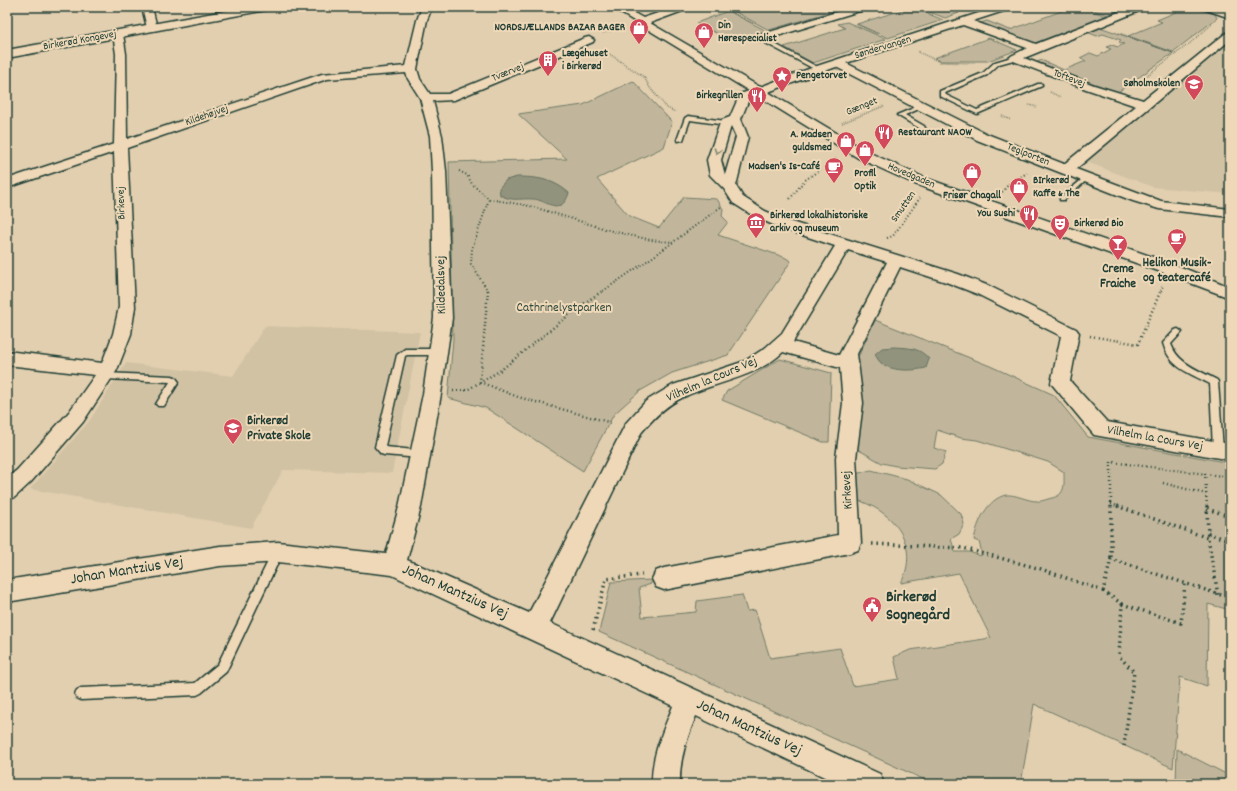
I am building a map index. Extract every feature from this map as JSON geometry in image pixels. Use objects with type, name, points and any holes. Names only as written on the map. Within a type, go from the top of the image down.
[{"type":"main road","name":"Birkerød Kongevej","points":[[7,54],[266,7]]},
{"type":"main road","points":[[1208,7],[1228,14]]},
{"type":"street","points":[[147,7],[152,28]]},
{"type":"street","points":[[411,69],[422,20],[427,7]]},
{"type":"street","name":"Hovedgaden","points":[[616,7],[863,155],[930,185],[1170,269],[1230,293]]},
{"type":"street","points":[[642,22],[685,7]]},
{"type":"street","points":[[760,38],[863,7]]},
{"type":"street","name":"Søndervangen","points":[[758,91],[818,69],[899,44],[1007,7]]},
{"type":"street","points":[[1015,58],[1036,48],[1141,7]]},
{"type":"street","points":[[965,22],[1036,48]]},
{"type":"street","name":"Birkevej","points":[[7,491],[24,476],[76,417],[106,373],[122,334],[127,307],[120,146],[121,54],[118,34]]},
{"type":"street","points":[[1066,170],[1230,35]]},
{"type":"street","name":"Tværvej","points":[[426,98],[450,97],[588,40]]},
{"type":"street","name":"Toftevej","points":[[1015,58],[1090,87],[1145,105]]},
{"type":"street","name":"Teglporten","points":[[837,63],[982,137],[1138,198],[1159,204],[1230,213]]},
{"type":"street","name":"Kildedalsvej","points":[[394,565],[410,507],[432,394],[443,318],[439,171],[436,136],[426,98],[414,78],[411,69]]},
{"type":"street","name":"Kildehøjvej","points":[[7,184],[326,76],[411,69]]},
{"type":"street","points":[[758,91],[744,97],[731,121],[714,160],[717,175],[728,186],[738,200],[760,214],[783,224],[952,278],[983,290],[1070,333]]},
{"type":"street","points":[[728,186],[742,137],[731,121]]},
{"type":"street","name":"Vilhelm la Cours Vej","points":[[535,628],[633,428],[653,406],[680,390],[751,366],[772,353],[788,337],[844,243]]},
{"type":"street","name":"Kirkevej","points":[[850,543],[846,458],[853,403],[848,354],[896,260]]},
{"type":"street","name":"Vilhelm la Cours Vej","points":[[1070,333],[1060,383],[1101,429],[1224,451]]},
{"type":"street","points":[[780,345],[848,364]]},
{"type":"street","points":[[7,358],[106,373]]},
{"type":"street","points":[[664,579],[850,543]]},
{"type":"street","name":"Johan Mantzius Vej","points":[[7,591],[220,556],[278,552],[394,565],[588,652],[870,784]]},
{"type":"street","points":[[666,784],[668,757],[689,700]]},
{"type":"lane","points":[[760,38],[818,69]]},
{"type":"lane","points":[[1015,58],[998,63],[985,74],[942,92],[943,96],[977,112],[1040,85]]},
{"type":"lane","points":[[921,133],[923,130],[922,127],[900,115],[923,106]]},
{"type":"lane","points":[[680,140],[688,118],[731,121]]},
{"type":"lane","points":[[1062,199],[1086,178]]},
{"type":"lane","points":[[1178,332],[1167,343],[1170,353],[1177,362],[1214,382],[1224,451]]},
{"type":"lane","points":[[420,454],[384,451],[380,447],[401,355],[405,352],[438,352]]},
{"type":"lane","points":[[106,373],[172,379],[175,382],[162,404]]},
{"type":"lane","points":[[81,694],[197,689],[222,668],[278,552]]},
{"type":"path","points":[[722,7],[774,34]]},
{"type":"path","points":[[1120,97],[1127,90],[1228,14]]},
{"type":"path","points":[[835,15],[940,62],[998,63]]},
{"type":"path","points":[[642,22],[589,37],[588,40],[644,77],[650,88],[667,108],[688,118]]},
{"type":"path","points":[[1095,25],[1197,62]]},
{"type":"path","points":[[1046,90],[1060,97]]},
{"type":"path","name":"Gænget","points":[[823,131],[906,98]]},
{"type":"path","points":[[991,206],[1009,184],[1044,162]]},
{"type":"path","points":[[790,199],[804,181],[822,168]]},
{"type":"path","points":[[439,171],[457,170],[467,174],[472,184],[489,200],[530,206],[612,231],[650,240],[672,242]]},
{"type":"path","name":"Smutten","points":[[875,253],[884,239],[894,236],[930,185]]},
{"type":"path","points":[[480,382],[488,290],[471,264],[472,249],[489,200]]},
{"type":"path","points":[[432,394],[467,390],[501,370],[580,306],[714,211],[738,200]]},
{"type":"path","points":[[1070,333],[1138,344],[1170,269]]},
{"type":"path","points":[[480,382],[518,397],[605,422],[633,428]]},
{"type":"path","points":[[1103,591],[1111,560],[1111,462],[1230,477]]},
{"type":"path","points":[[1205,473],[1208,538],[1218,595]]},
{"type":"path","points":[[1163,483],[1206,494]]},
{"type":"path","points":[[1111,504],[1208,538]]},
{"type":"path","points":[[1207,509],[1230,516]]},
{"type":"path","points":[[1208,533],[1230,541]]},
{"type":"path","points":[[850,543],[963,548],[1041,569],[1103,591],[1122,604],[1181,623],[1185,584]]},
{"type":"path","points":[[1111,560],[1230,598]]},
{"type":"path","points":[[588,652],[606,579],[650,574],[664,579]]},
{"type":"path","points":[[1122,604],[1119,656],[1134,672],[1124,746]]},
{"type":"shaded area","name":"Søholmskolen","points":[[1230,40],[1230,194],[1153,187],[1084,161]]},
{"type":"shaded area","points":[[517,177],[551,182],[569,193],[566,200],[557,206],[533,199],[512,199],[500,195],[499,188],[506,180]]},
{"type":"shaded area","name":"Birkerød Private Skole","points":[[265,326],[420,332],[392,473],[283,470],[251,528],[30,489],[90,420],[126,363],[233,376]]},
{"type":"shaded area","points":[[894,347],[913,349],[921,352],[929,359],[926,368],[902,370],[890,368],[880,362],[875,354],[882,348]]},
{"type":"green space","points":[[847,7],[769,30],[728,8]]},
{"type":"green space","points":[[912,7],[943,20],[888,38],[857,24]]},
{"type":"green space","points":[[917,7],[943,7],[959,13],[945,18]]},
{"type":"green space","points":[[1062,7],[1082,7],[1106,16],[1035,43],[1030,43],[980,23],[987,21],[1010,30],[1067,9]]},
{"type":"green space","points":[[1086,7],[1128,7],[1108,15]]},
{"type":"green space","points":[[1188,7],[1215,14],[1217,18],[1173,52],[1128,36],[1162,22],[1157,20]]},
{"type":"green space","points":[[728,11],[765,31],[732,41],[696,23]]},
{"type":"green space","points":[[847,22],[886,39],[813,63],[784,47],[845,28],[838,24]]},
{"type":"green space","points":[[1097,26],[1173,53],[1118,92],[1036,63],[1041,60],[1064,70],[1086,61],[1080,58],[1090,53],[1098,56],[1111,49],[1106,47],[1112,45],[1118,47],[1124,44],[1119,42],[1121,40],[1103,34],[1097,36],[1084,31]]},
{"type":"green space","points":[[989,38],[1017,50],[988,61],[941,61],[934,58]]},
{"type":"green space","name":"Cathrinelystparken","points":[[633,81],[672,122],[664,147],[597,179],[629,216],[659,228],[684,197],[717,199],[723,209],[722,216],[728,222],[718,235],[784,257],[791,261],[728,355],[672,373],[640,391],[614,414],[583,471],[486,408],[448,398],[453,339],[449,162],[567,159],[518,114],[583,105]]},
{"type":"green space","points":[[875,320],[990,366],[1054,395],[1088,437],[1230,463],[1230,610],[1208,604],[1207,686],[1180,677],[1173,768],[1034,704],[1021,784],[934,784],[599,632],[611,582],[651,580],[651,584],[639,588],[642,617],[696,612],[697,601],[742,595],[747,611],[755,610],[770,658],[840,648],[853,686],[899,679],[894,657],[910,650],[991,638],[959,573],[901,583],[906,569],[908,556],[900,531],[882,512],[857,500],[855,474],[871,470],[907,479],[941,495],[961,514],[964,524],[959,534],[951,539],[955,552],[969,552],[981,556],[979,542],[974,540],[975,533],[980,519],[993,501],[1006,495],[1039,501],[1057,497],[1062,492],[1064,472],[1048,462],[977,440],[961,438],[937,430],[934,448],[946,452],[942,464],[935,469],[896,466],[882,463],[857,449],[853,361],[859,355]]},
{"type":"green space","points":[[780,359],[831,373],[829,442],[823,442],[722,400],[727,391]]},
{"type":"green space","points":[[1177,749],[1230,776],[1230,784],[1176,784]]},
{"type":"place","name":"NORDSJÆLLANDS BAZAR BAGER","points":[[639,45]]},
{"type":"place","name":"Din Hørespecialist","points":[[704,49]]},
{"type":"place","name":"Lægehuset i Birkerød","points":[[548,77]]},
{"type":"place","name":"Pengetorvet","points":[[782,93]]},
{"type":"place","name":"Søholmskolen","points":[[1194,101]]},
{"type":"place","name":"Birkegrillen","points":[[757,113]]},
{"type":"place","name":"Restaurant NAOW","points":[[884,150]]},
{"type":"place","name":"A. Madsen guldsmed","points":[[846,158]]},
{"type":"place","name":"Profil Optik","points":[[865,167]]},
{"type":"place","name":"Madsen's Is-Café","points":[[834,184]]},
{"type":"place","name":"Frisør Chagall","points":[[972,189]]},
{"type":"place","name":"BIrkerød Kaffe & The","points":[[1019,204]]},
{"type":"place","name":"You Sushi","points":[[1029,231]]},
{"type":"place","name":"Birkerød lokalhistoriske arkiv og museum","points":[[756,239]]},
{"type":"place","name":"Birkerød Bio","points":[[1060,241]]},
{"type":"place","name":"Helikon Musik- og teatercafé","points":[[1177,255]]},
{"type":"place","name":"Creme Fraiche","points":[[1118,261]]},
{"type":"place","name":"Birkerød Private Skole","points":[[233,445]]},
{"type":"place","name":"Birkerød Sognegård","points":[[872,623]]}]
